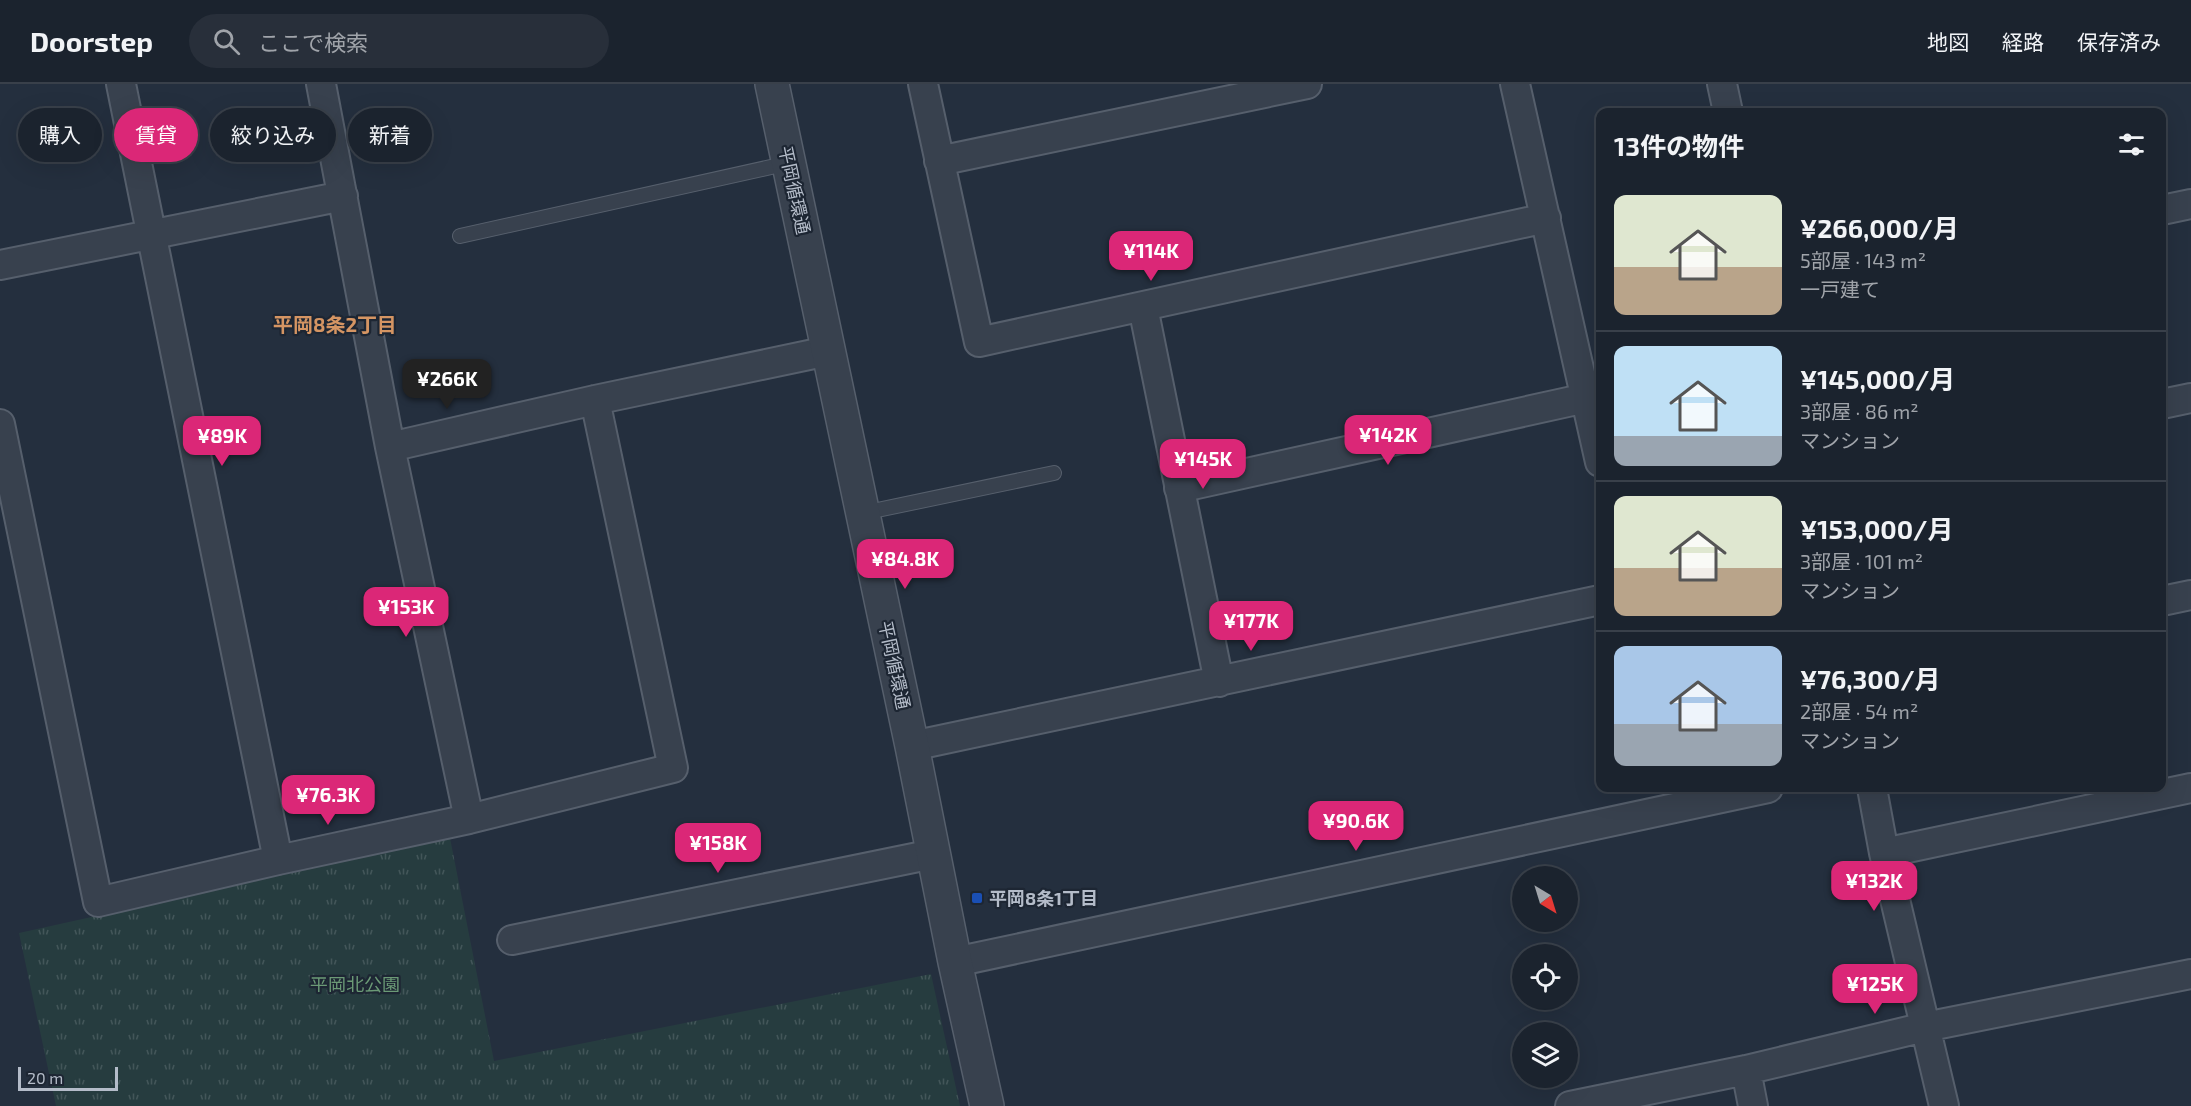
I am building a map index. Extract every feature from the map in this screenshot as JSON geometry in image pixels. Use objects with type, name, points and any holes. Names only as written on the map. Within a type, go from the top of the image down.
[{"type":"street","points":[[121,84],[278,860]]},
{"type":"street","points":[[321,84],[390,447],[469,819]]},
{"type":"street","name":"平岡循環通","points":[[772,84],[987,1106]]},
{"type":"street","points":[[923,84],[979,342],[1546,218]]},
{"type":"street","points":[[939,161],[1307,84]]},
{"type":"street","points":[[1515,84],[1596,444]]},
{"type":"street","points":[[1722,84],[1727,108]]},
{"type":"street","points":[[0,265],[343,196]]},
{"type":"street","points":[[2166,209],[2191,204]]},
{"type":"street","points":[[1143,307],[1219,682]]},
{"type":"street","points":[[390,447],[595,400],[828,351]]},
{"type":"street","points":[[1179,488],[1586,398]]},
{"type":"street","points":[[2166,403],[2191,398]]},
{"type":"street","points":[[0,424],[98,902],[469,819],[673,768],[595,400]]},
{"type":"street","points":[[2166,600],[2191,595]]},
{"type":"street","points":[[912,746],[1596,601]]},
{"type":"street","points":[[1884,853],[2191,788]]},
{"type":"street","points":[[955,962],[1749,792]]},
{"type":"street","points":[[1873,792],[1884,853],[1944,1106]]},
{"type":"street","points":[[512,940],[933,854]]},
{"type":"street","points":[[1570,1106],[1746,1070],[1925,1027],[2191,974]]},
{"type":"street","points":[[1746,1070],[1753,1106]]},
{"type":"lane","points":[[460,236],[789,163]]},
{"type":"lane","points":[[863,513],[1054,473]]},
{"type":"green space","name":"平岡北公園","points":[[450,838],[494,1061],[931,974],[960,1106],[56,1106],[19,933]]},
{"type":"place","name":"平岡8条1丁目","points":[[977,898]]},
{"type":"district","name":"平岡8条2丁目","points":[[335,324]]}]
